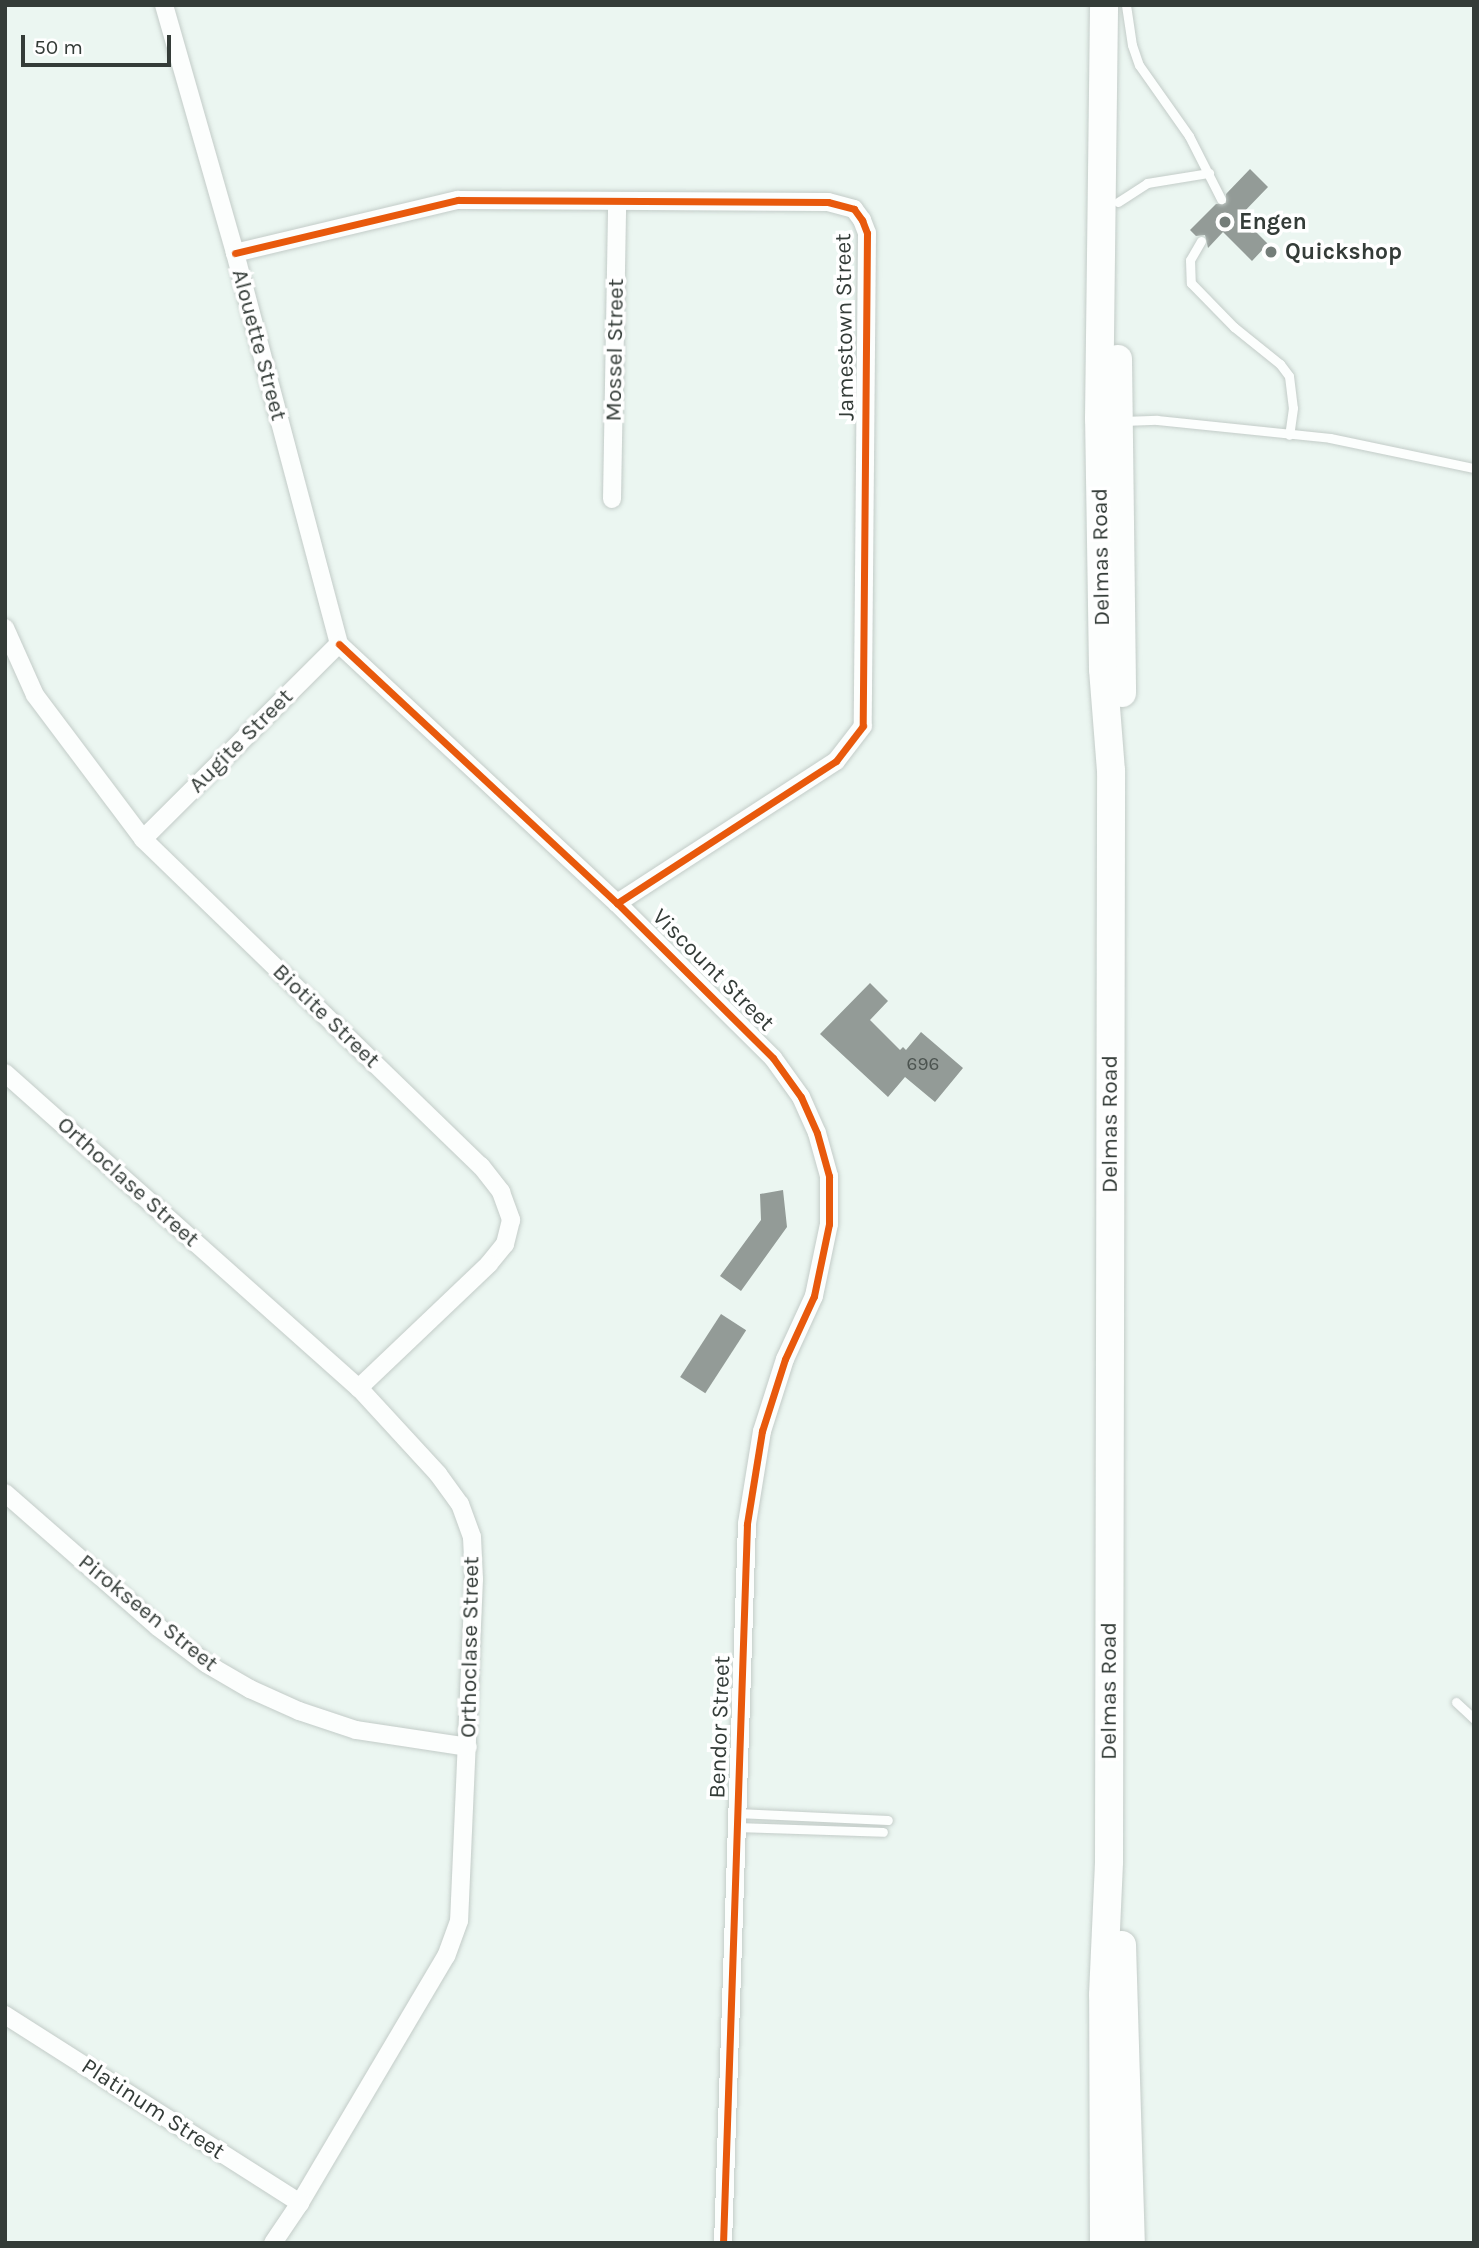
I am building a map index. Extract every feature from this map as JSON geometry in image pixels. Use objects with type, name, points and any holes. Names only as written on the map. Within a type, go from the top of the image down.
[{"type":"main road","name":"Delmas Road","points":[[1104,5],[1108,420],[1123,673],[1117,1282],[1119,1862],[1132,2243]]},
{"type":"main road","name":"Delmas Road","points":[[1104,2243],[1104,1994],[1109,1861],[1111,771],[1103,655],[1108,420],[1124,5]]},
{"type":"street","name":"Alouette Street","points":[[164,5],[339,644]]},
{"type":"street","name":"Jamestown Street","points":[[234,253],[458,200],[842,204],[854,209],[862,220],[867,233],[866,710],[863,726],[836,761],[617,903]]},
{"type":"street","name":"Mossel Street","points":[[612,499],[617,201]]},
{"type":"street","name":"Biotite Street","points":[[5,628],[35,695],[143,839],[481,1166],[501,1192],[511,1220],[505,1244],[489,1265],[359,1388]]},
{"type":"street","name":"Viscount Street","points":[[339,644],[617,903],[774,1058],[801,1097],[817,1133],[829,1176],[829,1224]]},
{"type":"street","name":"Augite Street","points":[[143,839],[339,644]]},
{"type":"street","name":"Orthoclase Street","points":[[5,1073],[359,1388],[438,1474],[460,1503],[472,1537],[474,1579],[459,1921],[453,1941],[300,2203],[273,2243]]},
{"type":"street","name":"Bendor Street","points":[[723,2243],[747,1524],[762,1431],[785,1359],[814,1296],[829,1224]]},
{"type":"street","name":"Pirokseen Street","points":[[5,1493],[158,1628],[207,1664],[250,1689],[299,1711],[356,1730],[468,1747]]},
{"type":"street","name":"Platinum Street","points":[[5,2015],[300,2203]]},
{"type":"lane","points":[[1124,5],[1139,65],[1189,136],[1221,199]]},
{"type":"lane","points":[[1118,202],[1147,183],[1209,173]]},
{"type":"lane","points":[[1201,241],[1190,260],[1191,283],[1234,327],[1280,364],[1289,376],[1293,399],[1289,435]]},
{"type":"lane","points":[[1108,420],[1157,420],[1330,438],[1474,468]]},
{"type":"lane","points":[[1456,1702],[1474,1719]]},
{"type":"lane","points":[[737,1820],[888,1820]]},
{"type":"lane","points":[[737,1820],[883,1832]]},
{"type":"building","points":[[1250,169],[1268,187],[1240,216],[1268,244],[1252,261],[1223,232],[1208,248],[1205,235],[1196,236],[1190,230],[1216,204],[1226,203],[1226,194]]},
{"type":"building","points":[[870,983],[888,1001],[870,1020],[900,1050],[903,1047],[906,1050],[921,1032],[963,1068],[935,1102],[905,1077],[888,1097],[820,1034]]},
{"type":"building","points":[[783,1190],[787,1227],[741,1291],[720,1276],[761,1220],[760,1194]]},
{"type":"building","points":[[721,1314],[746,1330],[705,1393],[680,1377]]},
{"type":"cycle path","points":[[235,253],[458,200],[828,202],[854,209],[862,220],[867,233],[863,726],[836,761],[617,903]]},
{"type":"cycle path","points":[[339,644],[617,903],[773,1058],[801,1097],[817,1133],[829,1176],[829,1224],[814,1296],[785,1359],[762,1431],[747,1524],[723,2243]]},
{"type":"place","name":"Engen","points":[[1225,222]]},
{"type":"place","name":"Quickshop","points":[[1271,252]]}]
